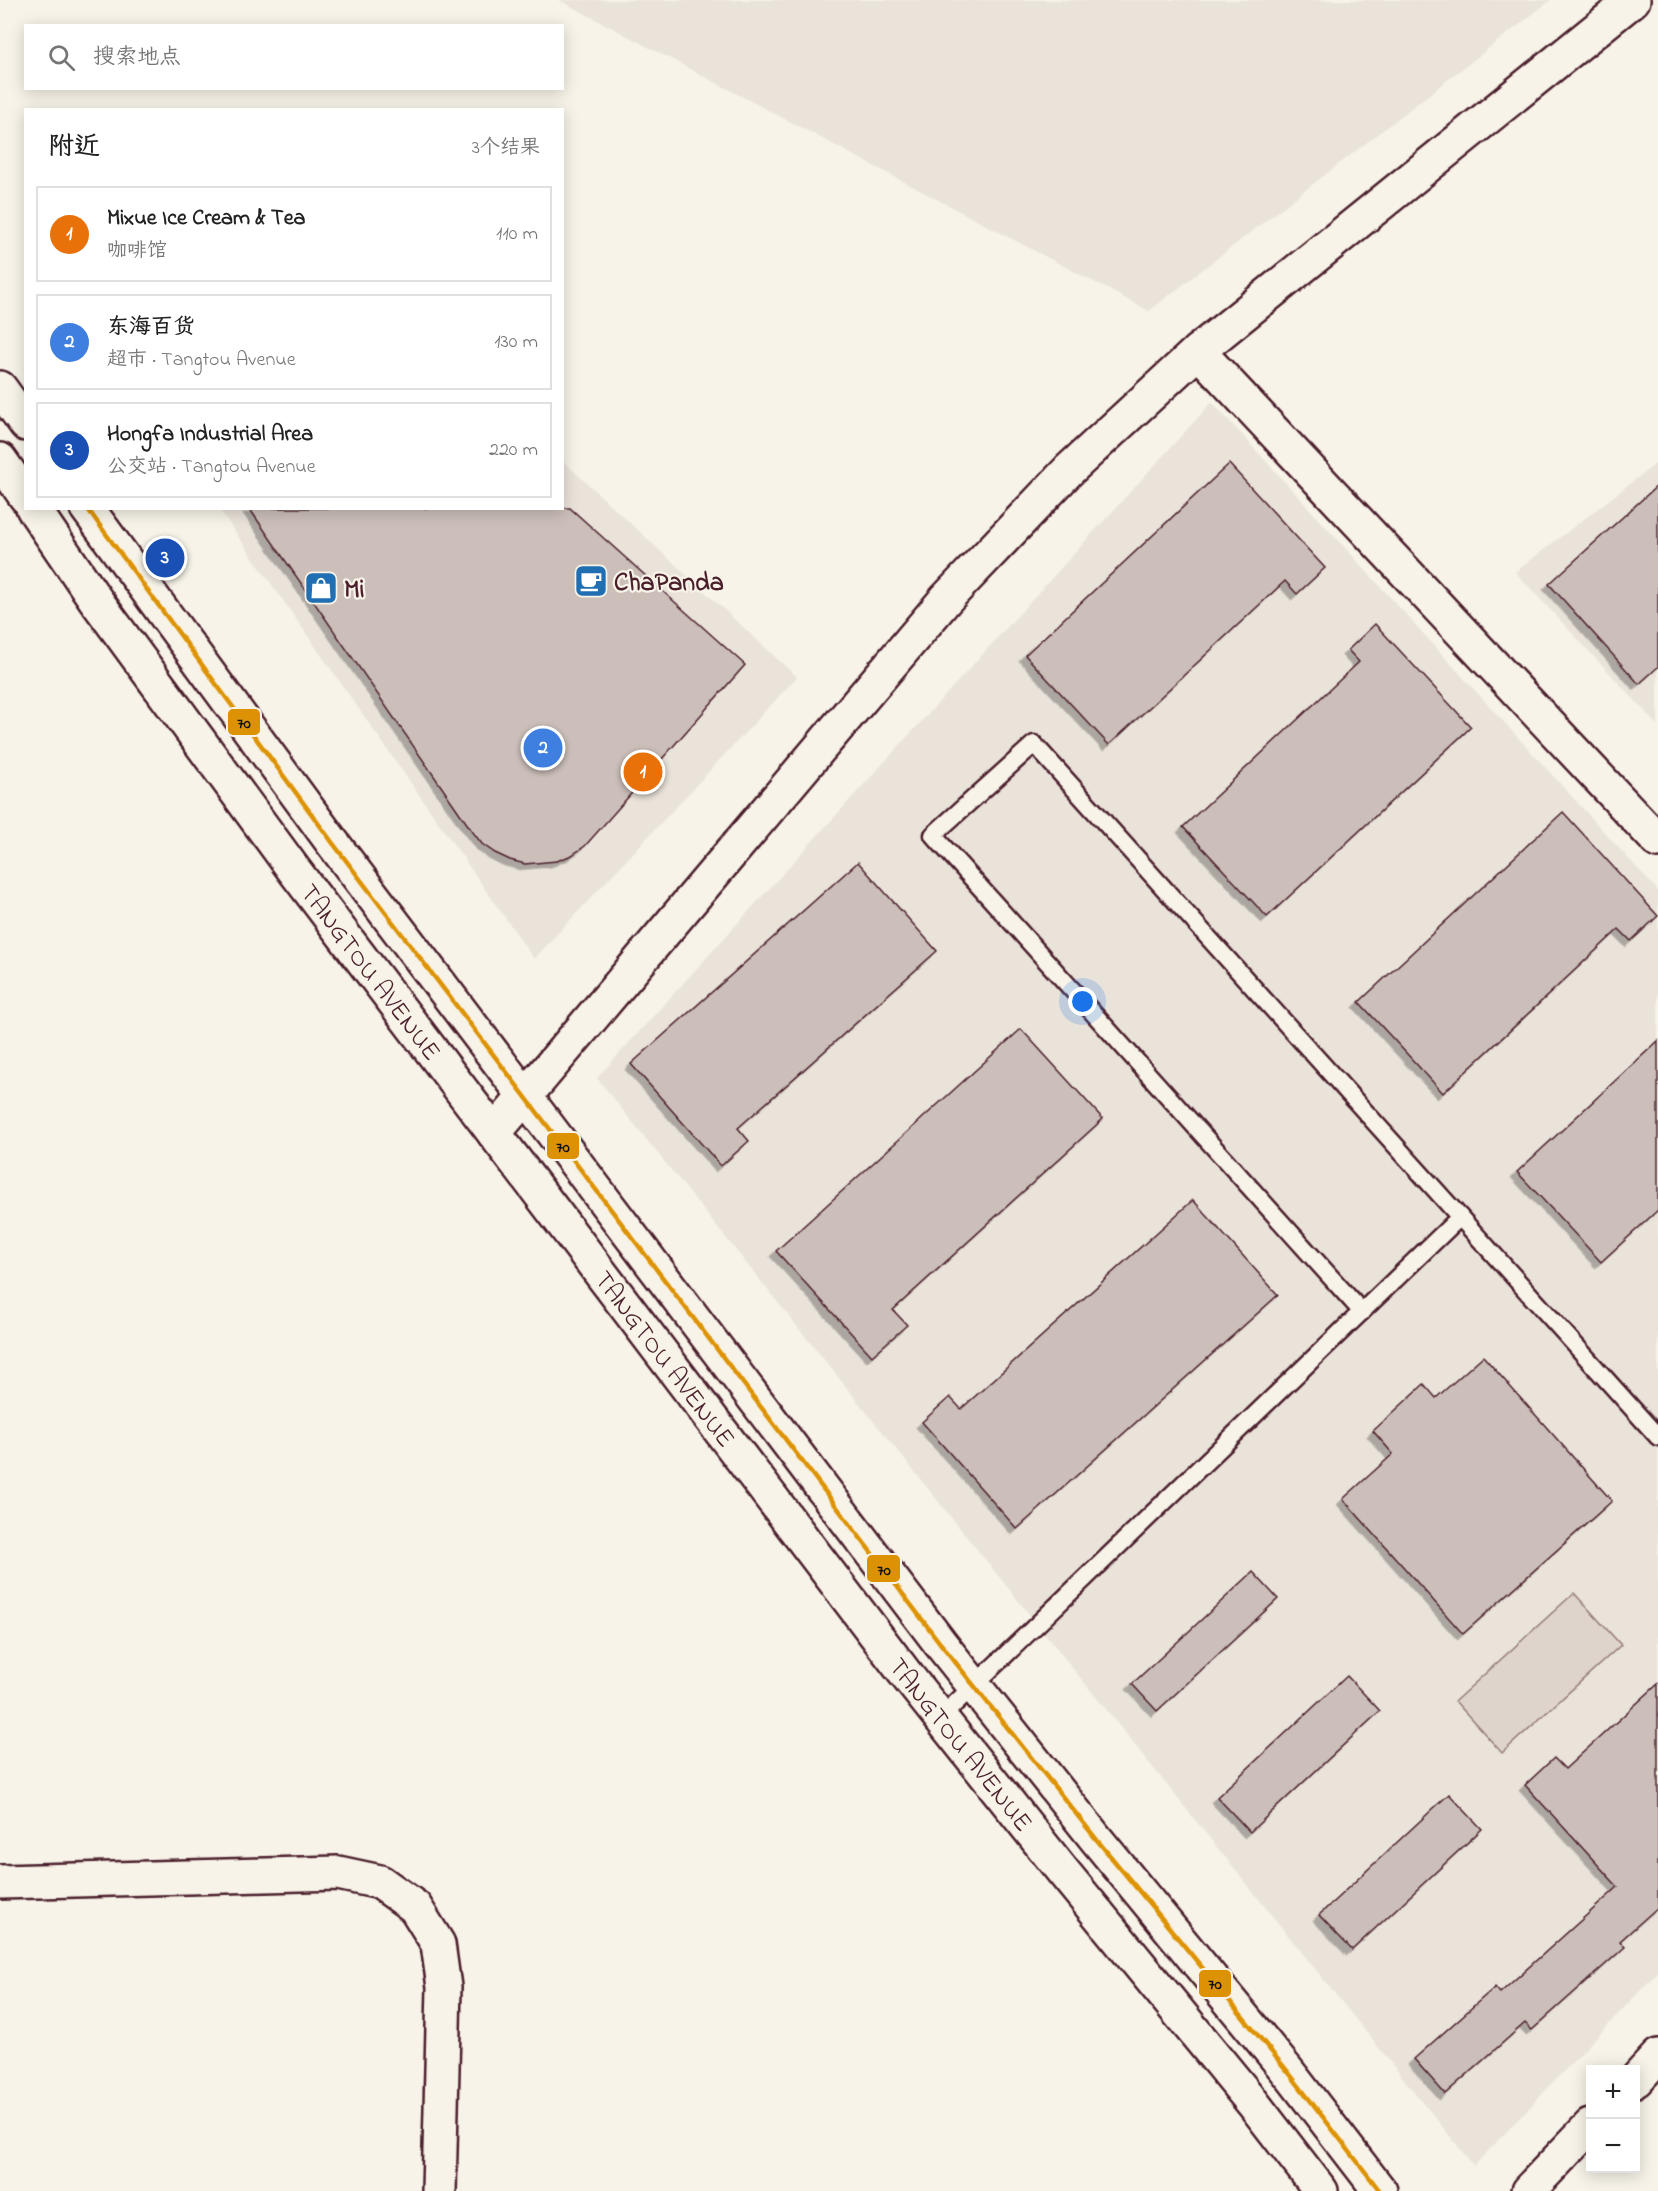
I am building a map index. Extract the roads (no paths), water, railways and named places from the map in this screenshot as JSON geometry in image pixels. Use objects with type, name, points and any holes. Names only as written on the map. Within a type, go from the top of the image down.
[{"type":"main road","points":[[494,1133],[946,599],[1069,470],[1198,351],[1634,0]]},
{"type":"main road","points":[[1198,351],[1658,841]]},
{"type":"main road","points":[[0,388],[24,421]]},
{"type":"main road","points":[[0,460],[24,494]]},
{"type":"main road","name":"TANGTOU AVENUE","points":[[34,510],[95,599],[287,861],[940,1718],[1253,2103],[1321,2191]]},
{"type":"main road","name":"TANGTOU AVENUE","points":[[88,510],[332,842],[974,1685],[1097,1840],[1289,2073],[1380,2191]]},
{"type":"main road","points":[[0,1882],[338,1873],[380,1882],[407,1901],[415,1907],[438,1944],[444,1987],[439,2191]]},
{"type":"main road","points":[[1640,2075],[1658,2056]]},
{"type":"main road","points":[[1528,2191],[1586,2131]]},
{"type":"lane","points":[[1362,1312],[933,835],[1034,744],[1658,1437]]},
{"type":"lane","points":[[940,1718],[1460,1217]]},
{"type":"place","name":"Hongfa Industrial Area","points":[[165,558]]},
{"type":"place","name":"ChaPanda","points":[[591,581]]},
{"type":"place","name":"Mi","points":[[321,588]]},
{"type":"place","name":"东海百货","points":[[543,748]]},
{"type":"place","name":"Mixue Ice Cream & Tea","points":[[643,772]]}]
